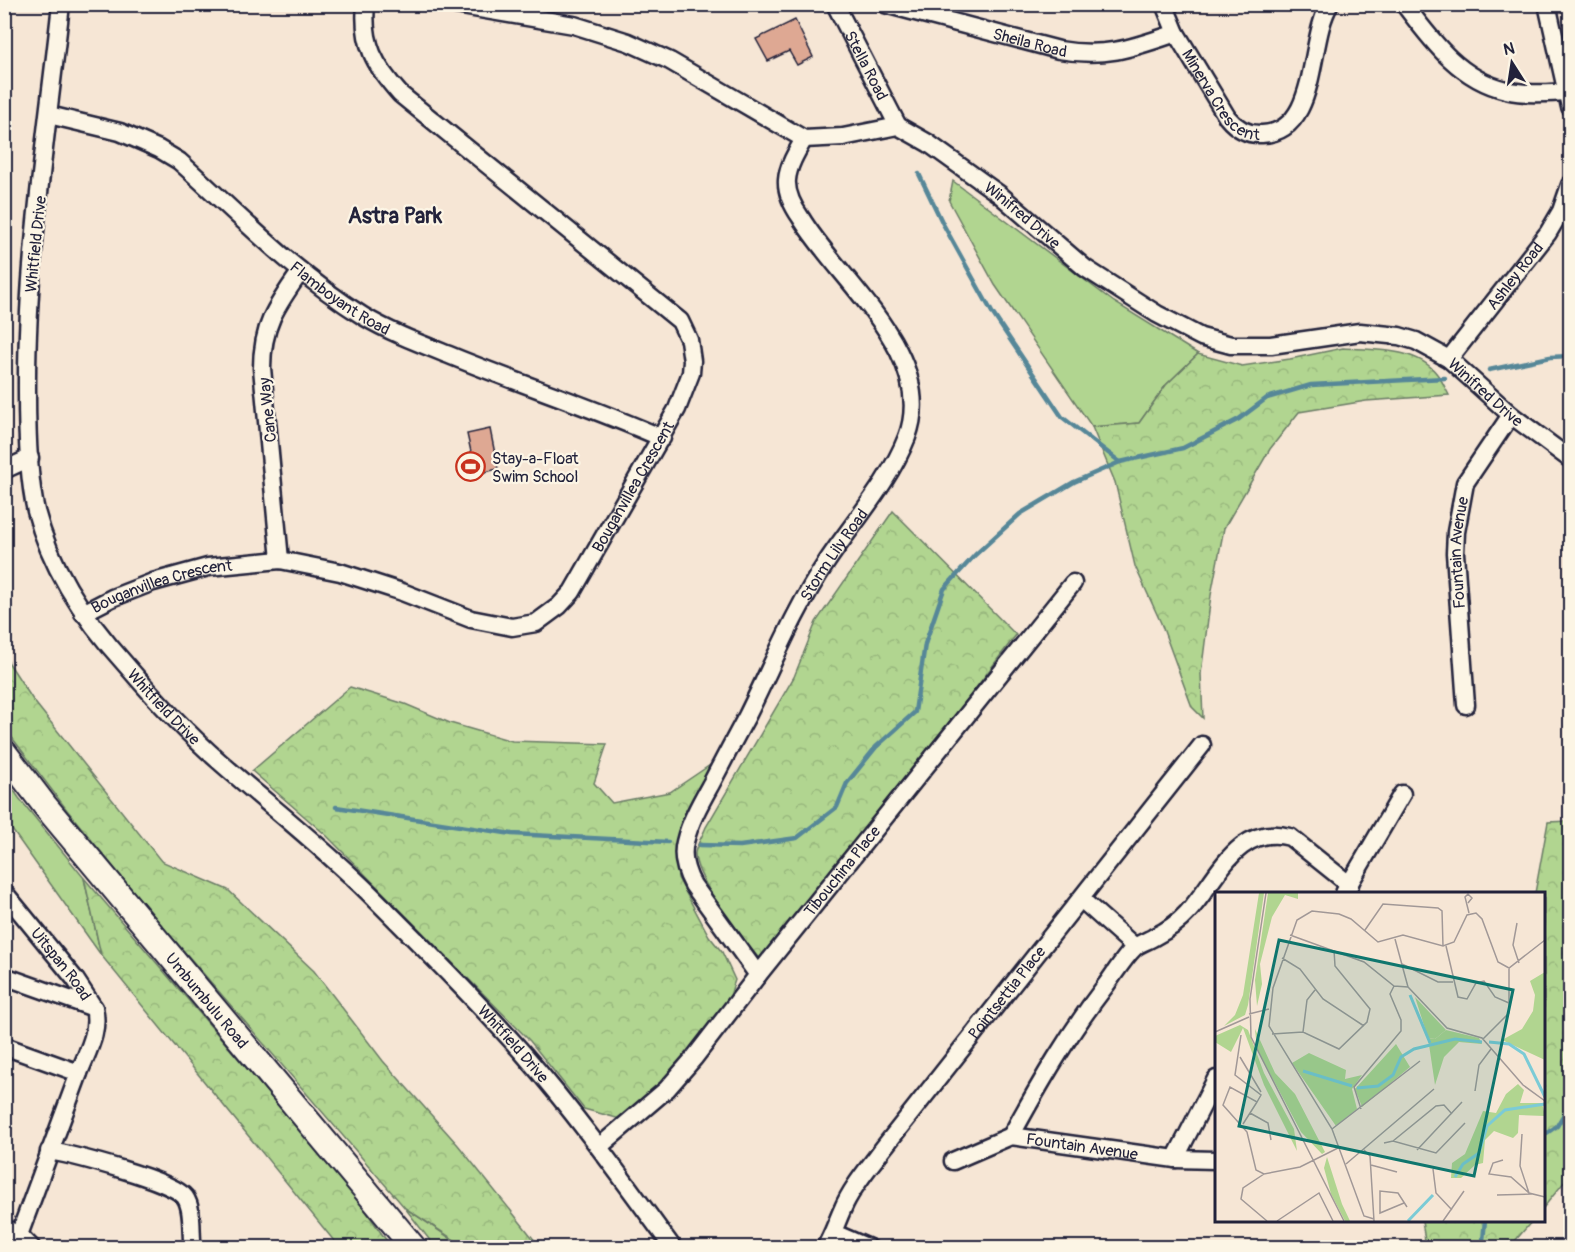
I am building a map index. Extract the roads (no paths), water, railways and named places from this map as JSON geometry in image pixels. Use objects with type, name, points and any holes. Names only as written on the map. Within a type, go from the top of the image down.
[{"type":"main road","name":"Umbumbulu Road","points":[[4,752],[46,807],[414,1248]]},
{"type":"street","name":"Whitfield Drive","points":[[61,4],[28,318],[27,416],[36,508],[42,531],[57,567],[83,613],[162,707],[217,760],[369,892],[522,1052],[598,1147],[673,1248]]},
{"type":"street","name":"Bouganvillea Crescent","points":[[83,613],[112,598],[153,582],[208,567],[280,560],[340,572],[402,592],[471,619],[512,627],[536,623],[559,606],[572,592],[677,409],[691,372],[692,361],[689,340],[680,321],[400,94],[381,72],[371,54],[365,14],[366,4]]},
{"type":"street","points":[[450,4],[574,25],[628,42],[670,61],[804,139],[843,137],[898,126]]},
{"type":"street","name":"Stella Road","points":[[836,4],[898,126]]},
{"type":"street","name":"Sheila Road","points":[[885,4],[1078,53],[1107,53],[1127,49],[1176,33]]},
{"type":"street","name":"Minerva Crescent","points":[[1164,4],[1176,33],[1233,125],[1246,132],[1268,134],[1282,128],[1292,120],[1304,102],[1323,21],[1330,4]]},
{"type":"street","points":[[1404,4],[1439,50],[1467,73],[1507,91],[1535,93],[1569,100],[1547,4]]},
{"type":"street","name":"Flamboyant Road","points":[[49,115],[120,132],[139,139],[179,161],[301,271],[365,317],[425,345],[614,417],[662,438]]},
{"type":"street","name":"Winifred Drive","points":[[898,126],[928,143],[999,194],[1085,268],[1157,314],[1201,338],[1231,345],[1270,345],[1343,334],[1381,334],[1416,341],[1449,359],[1511,416],[1570,459]]},
{"type":"street","name":"Storm Lily Road","points":[[758,975],[693,885],[683,855],[684,844],[701,802],[793,619],[826,562],[889,472],[907,437],[912,421],[909,378],[896,345],[876,314],[813,237],[796,211],[789,195],[786,179],[804,139]]},
{"type":"street","name":"Ashley Road","points":[[1449,359],[1548,233],[1561,211],[1570,185]]},
{"type":"street","name":"Cane Way","points":[[280,560],[262,349],[274,311],[301,271]]},
{"type":"street","name":"Fountain Avenue","points":[[1466,705],[1455,554],[1456,532],[1465,483],[1511,416]]},
{"type":"street","points":[[4,470],[30,458]]},
{"type":"street","name":"Tibouchina Place","points":[[598,1147],[667,1089],[694,1058],[1073,583]]},
{"type":"street","name":"Pointsettia Place","points":[[825,1248],[853,1189],[881,1151],[1202,745]]},
{"type":"street","points":[[1011,1136],[1059,1050],[1135,947],[1164,932],[1184,917],[1235,851],[1258,838],[1280,834],[1290,837],[1347,889],[1402,794]]},
{"type":"street","name":"Uitspan Road","points":[[4,892],[54,951],[87,996],[93,1008],[96,1023],[49,1151],[12,1232]]},
{"type":"street","points":[[1081,898],[1135,947]]},
{"type":"street","name":"Uitspan Road","points":[[4,976],[93,1008]]},
{"type":"street","points":[[4,1046],[79,1073]]},
{"type":"street","points":[[1175,1159],[1215,1081]]},
{"type":"street","name":"Fountain Avenue","points":[[952,1161],[1011,1136],[1175,1159],[1215,1160]]},
{"type":"street","points":[[49,1151],[99,1162],[164,1185],[182,1195],[188,1205],[193,1248]]},
{"type":"street","points":[[12,1232],[32,1248]]},
{"type":"street","points":[[834,1233],[869,1248]]},
{"type":"waterway","points":[[919,174],[943,224],[993,314],[1062,417],[1120,462]]},
{"type":"waterway","points":[[1489,370],[1550,357],[1570,356]]},
{"type":"waterway","points":[[700,845],[740,846],[797,838],[837,807],[847,783],[876,747],[915,712],[925,644],[944,589],[975,555],[1020,514],[1074,482],[1120,462],[1183,448],[1239,419],[1267,398],[1311,385],[1445,378]]},
{"type":"waterway","points":[[336,807],[512,834],[668,842]]},
{"type":"waterway","points":[[1570,971],[1566,990],[1570,1044]]},
{"type":"waterway","points":[[1545,1134],[1557,1126],[1570,1104]]},
{"type":"waterway","points":[[1479,1248],[1483,1241],[1485,1222]]},
{"type":"place","name":"Stay-a-Float Swim School","points":[[471,467]]},
{"type":"district","name":"Astra Park","points":[[395,215]]}]
